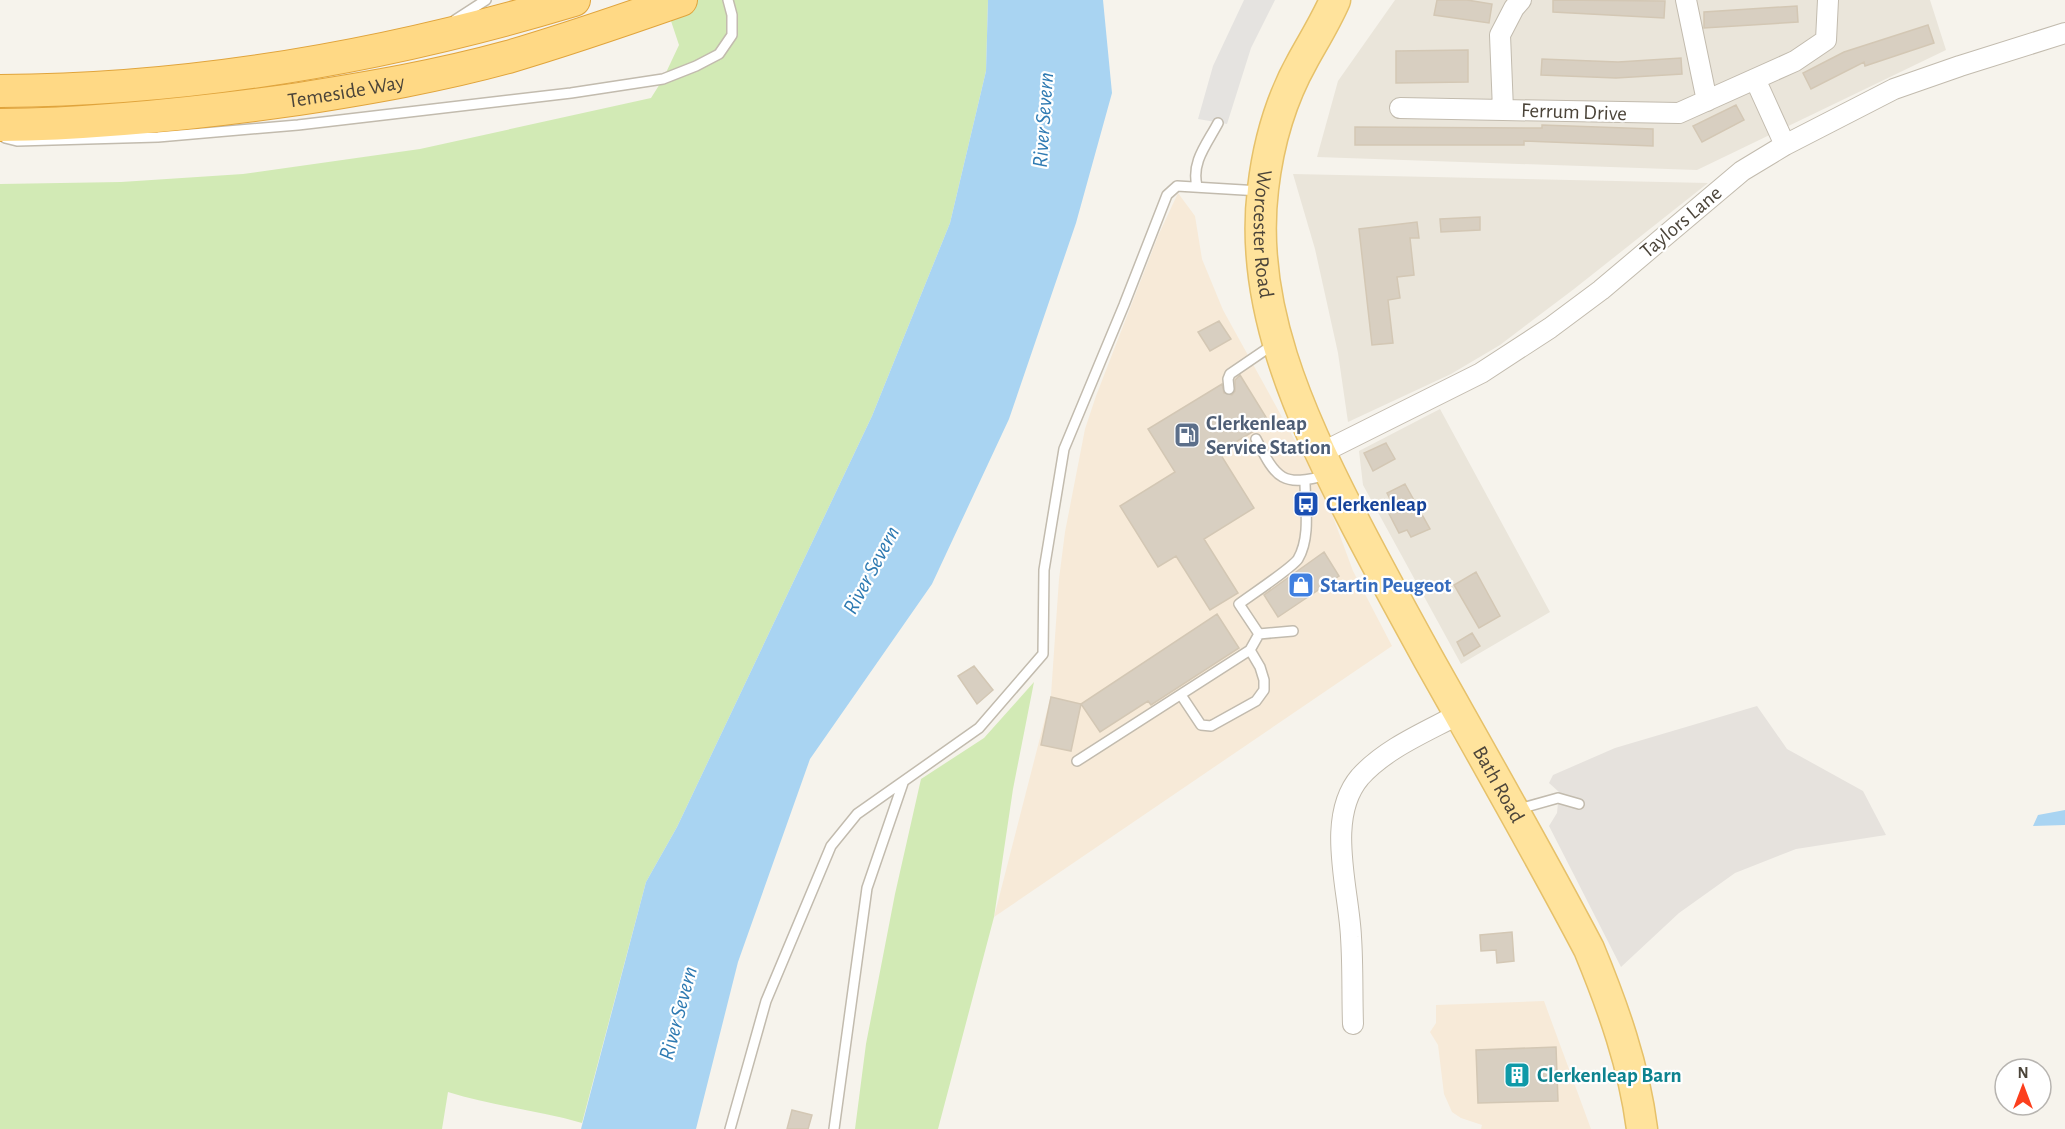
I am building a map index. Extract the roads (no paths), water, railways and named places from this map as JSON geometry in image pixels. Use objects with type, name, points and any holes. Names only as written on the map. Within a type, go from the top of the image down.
[{"type":"highway","name":"Temeside Way","points":[[0,92],[131,86],[243,73],[348,57],[504,21],[574,0]]},
{"type":"highway","name":"Temeside Way","points":[[0,125],[135,119],[352,91],[507,57],[681,0]]},
{"type":"main road","name":"Worcester Road","points":[[1318,470],[1271,319],[1261,264],[1262,191],[1281,107],[1302,62],[1334,4]]},
{"type":"main road","name":"Bath Road","points":[[1318,470],[1385,582],[1589,949],[1615,1011],[1630,1065],[1642,1129]]},
{"type":"street","name":"Ferrum Drive","points":[[1521,0],[1514,8],[1500,35],[1503,110],[1679,113],[1795,61],[1826,40],[1828,0]]},
{"type":"street","points":[[1686,0],[1707,101]]},
{"type":"street","name":"Taylors Lane","points":[[1318,470],[1481,373],[1550,328],[1601,290],[1742,171],[1785,145],[1894,89],[2065,33]]},
{"type":"street","points":[[1755,79],[1785,145]]},
{"type":"street","points":[[1400,108],[1503,110]]},
{"type":"street","points":[[1353,1023],[1351,935],[1342,849],[1344,811],[1358,779],[1369,768],[1394,750],[1459,714]]},
{"type":"lane","points":[[423,41],[486,0]]},
{"type":"lane","points":[[0,137],[17,141],[158,137],[298,125],[571,93],[663,79],[719,54],[732,35],[732,15],[728,0]]},
{"type":"lane","points":[[1197,186],[1194,173],[1199,158],[1218,123]]},
{"type":"lane","points":[[730,1129],[766,1001],[831,846],[856,814],[979,728],[1043,654],[1044,570],[1064,449],[1167,195],[1177,186],[1262,191]]},
{"type":"lane","points":[[1229,389],[1230,374],[1278,341]]},
{"type":"lane","points":[[1256,439],[1270,468],[1280,476],[1292,481],[1318,470]]},
{"type":"lane","points":[[1258,634],[1239,604],[1297,560],[1303,546],[1306,521],[1318,470]]},
{"type":"lane","points":[[1258,634],[1293,630]]},
{"type":"lane","points":[[1077,761],[1250,650],[1258,634]]},
{"type":"lane","points":[[1182,695],[1201,725],[1211,726],[1256,701],[1264,690],[1264,680],[1250,650]]},
{"type":"lane","points":[[834,1129],[867,888],[904,781]]},
{"type":"lane","points":[[1514,811],[1558,798],[1579,804]]},
{"type":"water","name":"River Severn","points":[[988,0],[1103,0],[1112,93],[1076,223],[1009,419],[932,584],[810,759],[738,962],[696,1129],[581,1129],[646,882],[677,827],[872,416],[950,223],[986,71]]},
{"type":"water","points":[[2065,810],[2065,825],[2033,826],[2038,815]]},
{"type":"place","name":"Clerkenleap Service Station","points":[[1187,435]]},
{"type":"place","name":"Clerkenleap","points":[[1306,504]]},
{"type":"place","name":"Startin Peugeot","points":[[1301,585]]},
{"type":"place","name":"Clerkenleap Barn","points":[[1517,1075]]}]
